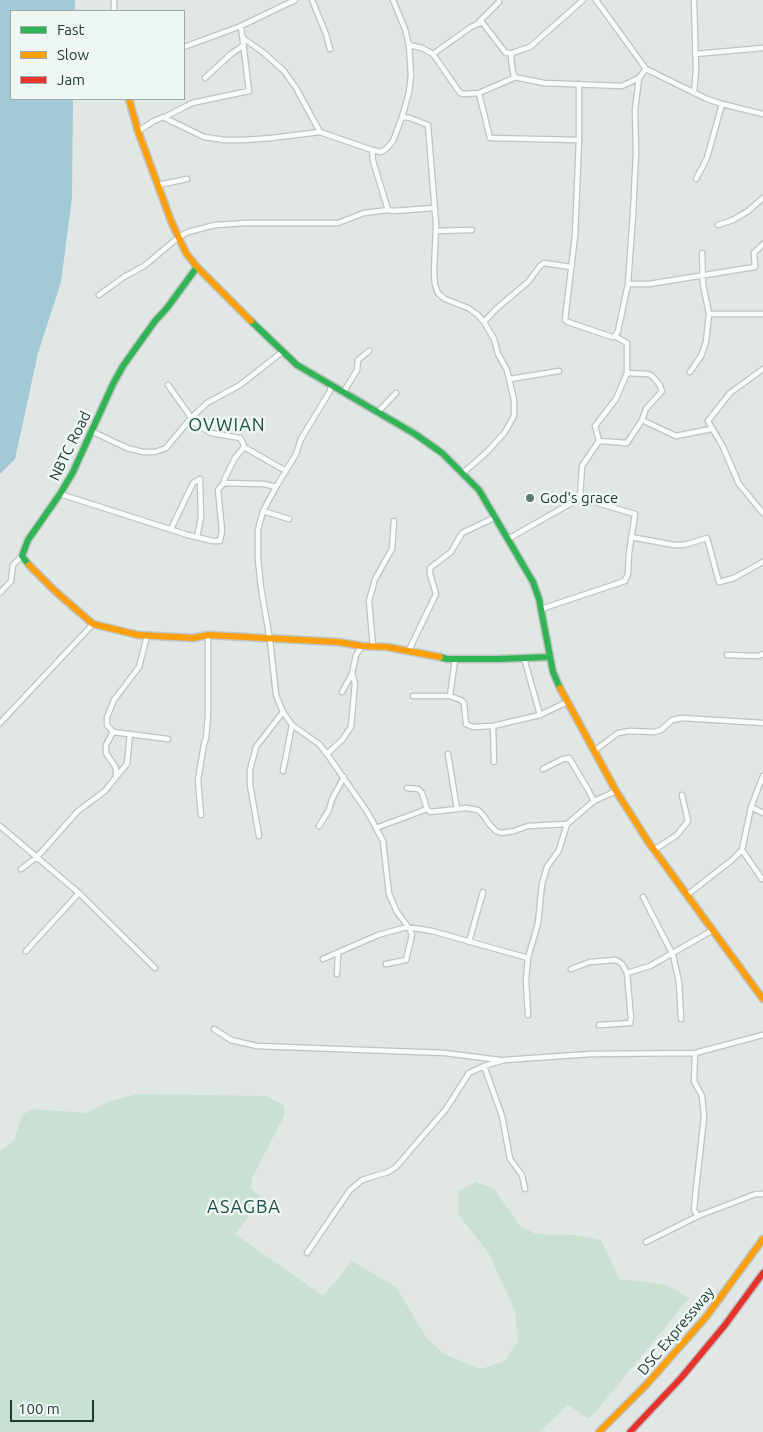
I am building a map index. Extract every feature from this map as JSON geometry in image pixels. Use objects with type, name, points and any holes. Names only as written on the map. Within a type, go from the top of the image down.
[{"type":"street","points":[[185,47],[241,26],[295,0]]},
{"type":"street","points":[[312,0],[330,49]]},
{"type":"street","points":[[165,117],[204,137],[225,140],[271,138],[320,132],[381,152],[393,141],[409,92],[410,45],[393,0]]},
{"type":"street","points":[[434,54],[479,22],[499,0]]},
{"type":"street","points":[[511,54],[530,47],[583,0]]},
{"type":"street","points":[[596,0],[646,70],[722,104],[763,114]]},
{"type":"street","points":[[694,0],[696,70],[694,93]]},
{"type":"street","points":[[479,22],[485,25],[505,52],[511,54]]},
{"type":"street","points":[[138,130],[192,103],[249,91],[241,26]]},
{"type":"street","points":[[243,38],[284,71],[296,88],[320,132]]},
{"type":"street","points":[[205,78],[231,54],[244,45]]},
{"type":"street","points":[[410,45],[434,54],[460,93],[479,93],[516,77]]},
{"type":"street","points":[[696,54],[763,48]]},
{"type":"street","points":[[511,54],[512,75],[544,83],[622,86],[639,78],[646,70]]},
{"type":"street","points":[[615,336],[623,311],[628,284],[636,153],[635,110],[639,78]]},
{"type":"street","points":[[579,84],[575,236],[565,320],[612,337],[615,336],[627,343],[627,374],[616,400],[595,426],[599,441],[582,466],[580,498]]},
{"type":"street","points":[[479,93],[490,138],[579,140]]},
{"type":"street","points":[[129,100],[138,130],[179,237],[186,253],[197,267],[297,365],[430,444],[442,453],[479,490],[533,582],[541,609],[553,672],[567,702],[616,791],[654,850],[763,999]]},
{"type":"street","points":[[696,180],[707,158],[722,104]]},
{"type":"street","points":[[402,117],[428,125],[436,231],[434,285],[438,293],[445,299],[468,308],[484,322],[494,339],[498,354],[510,379],[514,400],[514,416],[505,432],[488,451],[463,473]]},
{"type":"street","points":[[372,150],[373,161],[388,210]]},
{"type":"street","points":[[158,185],[187,179]]},
{"type":"street","points":[[718,225],[748,211],[763,198]]},
{"type":"street","points":[[99,295],[124,277],[144,266],[179,237],[188,232],[215,225],[246,223],[338,223],[364,213],[434,208]]},
{"type":"street","points":[[436,231],[472,230]]},
{"type":"street","points":[[628,284],[649,284],[755,267],[754,254],[763,244]]},
{"type":"street","points":[[690,372],[702,356],[706,342],[709,314],[702,284],[702,253]]},
{"type":"street","points":[[484,322],[496,308],[528,282],[544,263],[571,268]]},
{"type":"street","name":"NBTC Road","points":[[22,556],[28,540],[60,494],[72,472],[123,366],[197,267]]},
{"type":"street","points":[[709,314],[763,314]]},
{"type":"street","points":[[343,393],[357,370],[358,360],[369,351]]},
{"type":"street","points":[[91,431],[127,448],[143,452],[155,452],[166,448],[191,418],[207,403],[240,385],[282,352]]},
{"type":"street","points":[[763,369],[730,393],[708,421],[726,453],[739,484],[763,512]]},
{"type":"street","points":[[510,379],[558,371]]},
{"type":"street","points":[[599,441],[627,443],[642,420],[646,409],[660,395],[662,388],[648,374],[627,374]]},
{"type":"street","points":[[168,385],[195,423],[211,433],[240,438],[244,447],[286,471]]},
{"type":"street","points":[[331,386],[264,512],[258,530],[258,559],[276,695],[282,712],[292,725],[319,744],[327,754],[368,813],[383,841],[389,894],[397,912],[412,935],[406,960],[386,964]]},
{"type":"street","points":[[378,412],[396,393]]},
{"type":"street","points":[[642,420],[676,436],[711,429]]},
{"type":"street","points":[[60,494],[197,537],[220,541],[222,531],[218,490],[224,483],[235,458],[244,447]]},
{"type":"street","points":[[171,529],[193,483],[200,479],[201,517],[197,537]]},
{"type":"street","points":[[224,483],[264,484],[276,487]]},
{"type":"street","points":[[508,539],[580,498],[636,514],[631,537],[628,574],[625,581],[541,609]]},
{"type":"street","points":[[264,512],[289,519]]},
{"type":"street","points":[[409,650],[436,594],[430,568],[451,552],[462,533],[496,517]]},
{"type":"street","points":[[373,646],[369,602],[375,579],[392,550],[394,521]]},
{"type":"street","points":[[631,537],[674,545],[684,545],[707,538],[719,582],[734,578],[763,562]]},
{"type":"street","points":[[0,593],[11,581],[13,565],[22,556],[31,568],[55,591],[93,624],[138,635],[193,638],[208,635],[270,640],[338,642],[409,650],[447,659],[550,657]]},
{"type":"street","points":[[0,723],[93,624]]},
{"type":"street","points":[[201,815],[197,789],[208,715],[208,635]]},
{"type":"street","points":[[147,636],[139,667],[114,700],[104,726],[113,732],[168,739]]},
{"type":"street","points":[[342,692],[352,674],[356,655],[362,646]]},
{"type":"street","points":[[727,655],[758,656],[763,654]]},
{"type":"street","points":[[524,658],[540,715]]},
{"type":"street","points":[[450,696],[455,659]]},
{"type":"street","points":[[327,754],[342,740],[351,727],[355,684],[352,674]]},
{"type":"street","points":[[413,696],[450,696],[461,700],[464,702],[466,724],[469,726],[493,726],[540,715],[567,702]]},
{"type":"street","points":[[259,836],[250,785],[250,770],[256,747],[282,712]]},
{"type":"street","points":[[594,751],[618,733],[630,731],[654,732],[661,730],[672,720],[682,718],[763,723]]},
{"type":"street","points":[[283,771],[292,725]]},
{"type":"street","points":[[493,726],[494,762]]},
{"type":"street","points":[[113,732],[106,745],[106,753],[116,768],[116,777]]},
{"type":"street","points":[[21,869],[37,857],[78,811],[105,791],[127,764],[130,734]]},
{"type":"street","points":[[448,754],[457,809]]},
{"type":"street","points":[[543,769],[568,758],[594,801]]},
{"type":"street","points":[[687,894],[732,860],[742,850],[751,807],[763,776]]},
{"type":"street","points":[[319,826],[344,778]]},
{"type":"street","points":[[407,788],[418,789],[422,792],[426,809],[430,812],[466,808],[478,810],[496,831],[501,833],[528,826],[567,824]]},
{"type":"street","points":[[528,1015],[526,980],[528,958],[538,923],[544,874],[559,850],[567,824],[594,801],[616,791]]},
{"type":"street","points":[[654,850],[677,835],[688,821],[682,795]]},
{"type":"street","points":[[751,807],[763,813]]},
{"type":"street","points":[[376,828],[426,809]]},
{"type":"street","points":[[0,826],[79,893],[155,968]]},
{"type":"street","points":[[742,850],[762,879]]},
{"type":"street","points":[[469,942],[484,892]]},
{"type":"street","points":[[26,951],[79,893]]},
{"type":"street","points":[[643,898],[673,955],[679,982],[681,1019]]},
{"type":"street","points":[[323,959],[378,935],[408,927],[432,931],[528,958]]},
{"type":"street","points":[[627,973],[650,966],[673,955],[713,930]]},
{"type":"street","points":[[337,974],[338,953]]},
{"type":"street","points":[[572,969],[590,962],[616,960],[622,964],[627,973],[630,1023],[599,1025]]},
{"type":"street","points":[[214,1029],[231,1040],[257,1046],[445,1053],[504,1060],[591,1054],[695,1053],[763,1035]]},
{"type":"street","points":[[695,1053],[694,1081],[702,1096],[704,1117],[694,1210],[698,1216]]},
{"type":"street","points":[[307,1253],[350,1190],[362,1180],[388,1172],[396,1167],[446,1109],[469,1073],[504,1060]]},
{"type":"street","points":[[484,1066],[502,1116],[510,1159],[522,1175],[525,1189]]},
{"type":"street","points":[[646,1242],[698,1216],[756,1194],[763,1194]]},
{"type":"street","name":"DSC Expressway","points":[[599,1432],[646,1385],[706,1317],[763,1239]]},
{"type":"street","points":[[630,1432],[686,1372],[725,1325],[763,1273]]},
{"type":"street","points":[[606,1432],[613,1418]]},
{"type":"green space","points":[[138,1094],[267,1096],[284,1106],[284,1116],[252,1178],[251,1188],[262,1199],[235,1234],[323,1296],[352,1261],[396,1287],[428,1340],[446,1355],[481,1369],[504,1361],[518,1341],[515,1311],[488,1252],[458,1214],[459,1191],[476,1182],[494,1189],[520,1226],[536,1234],[574,1235],[601,1240],[619,1279],[667,1285],[689,1298],[594,1414],[587,1418],[568,1405],[539,1432],[0,1432],[0,1151],[14,1140],[22,1115],[33,1109],[87,1113],[110,1101]]},
{"type":"water","points":[[0,0],[75,0],[75,10],[10,10],[10,100],[73,100],[72,198],[61,282],[38,353],[15,459],[0,474]]},
{"type":"traffic: fast","points":[[29,565],[22,556],[28,540],[73,472],[123,366],[197,267]]},
{"type":"traffic: fast","points":[[251,321],[297,365],[415,434],[442,453],[479,490],[533,582],[539,599],[553,672],[560,688]]},
{"type":"traffic: fast","points":[[440,657],[447,659],[550,657]]},
{"type":"traffic: slow","points":[[129,100],[138,131],[171,221],[186,253],[197,267],[251,321]]},
{"type":"traffic: slow","points":[[29,565],[93,624],[138,635],[193,638],[208,635],[338,642],[362,646],[387,647],[440,657]]},
{"type":"traffic: slow","points":[[560,688],[616,791],[649,843],[763,999]]},
{"type":"traffic: slow","points":[[599,1432],[646,1385],[706,1317],[763,1239]]},
{"type":"traffic: jam","points":[[630,1432],[681,1378],[725,1325],[763,1273]]},
{"type":"place","name":"God's grace","points":[[530,498]]},
{"type":"district","name":"OVWIAN","points":[[227,425]]},
{"type":"district","name":"ASAGBA","points":[[244,1207]]}]
